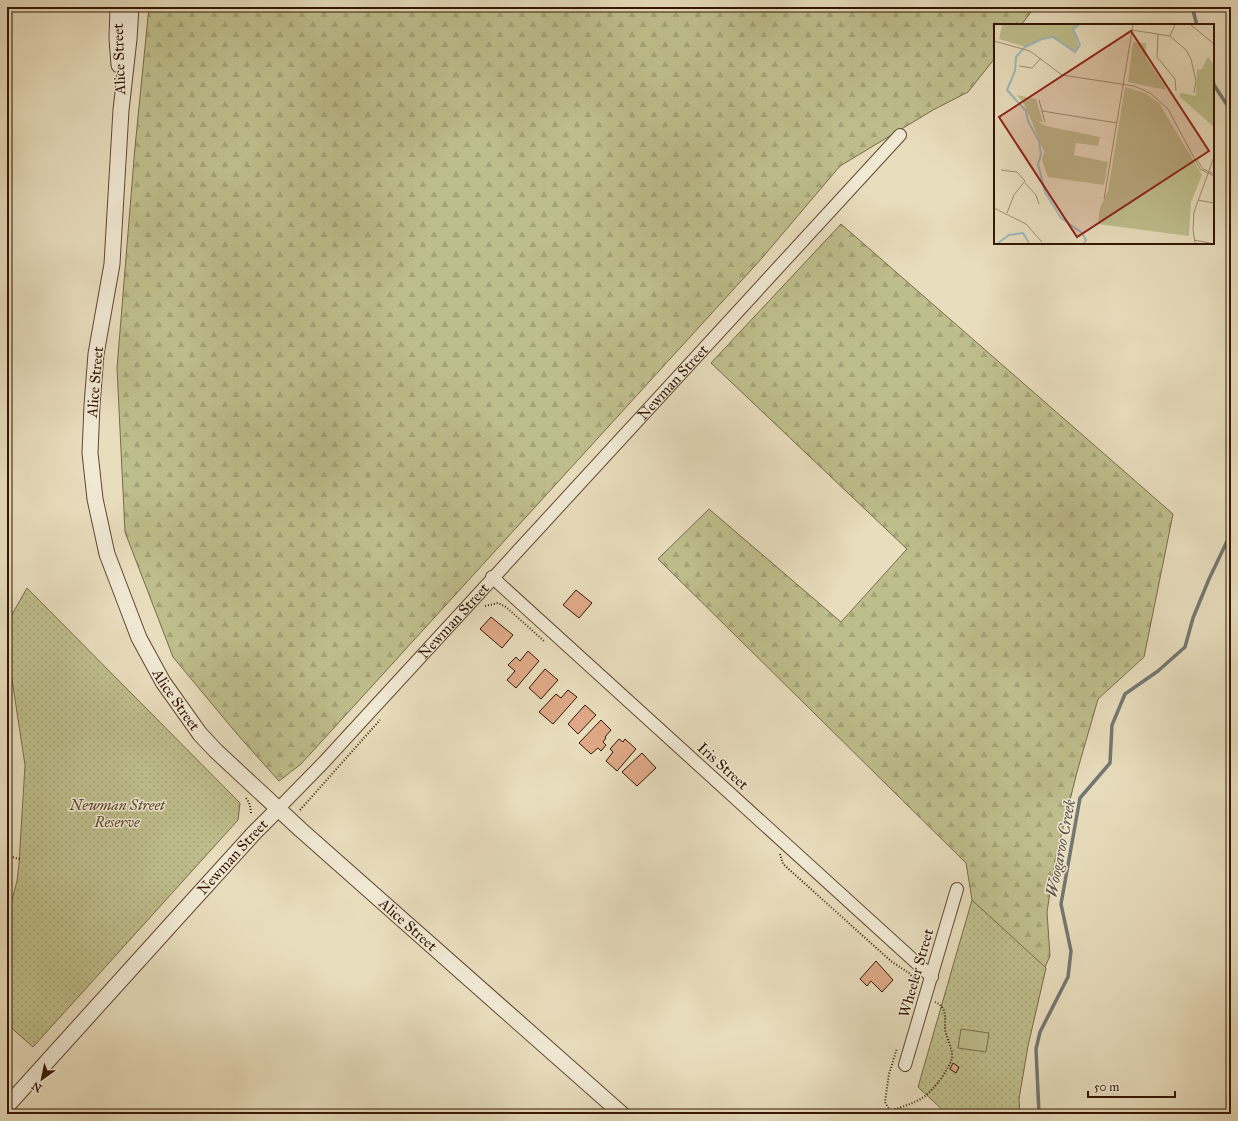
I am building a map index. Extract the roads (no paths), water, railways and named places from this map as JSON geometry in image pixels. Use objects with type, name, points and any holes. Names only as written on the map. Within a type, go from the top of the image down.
[{"type":"street","name":"Alice Street","points":[[118,7],[117,38],[121,110]]},
{"type":"street","name":"Alice Street","points":[[131,7],[121,110],[112,264],[96,354],[91,413],[90,453],[95,499],[107,554],[139,638],[163,682],[200,734],[222,756],[297,825],[622,1114]]},
{"type":"street","name":"Newman Street","points":[[7,1106],[254,833],[324,762],[492,577],[900,135]]},
{"type":"street","name":"Iris Street","points":[[492,577],[932,977]]},
{"type":"street","name":"Wheeler Street","points":[[905,1065],[957,889]]},
{"type":"waterway","name":"Woogaroo Creek","points":[[1192,7],[1197,24]]},
{"type":"waterway","name":"Woogaroo Creek","points":[[1214,85],[1231,111]]},
{"type":"waterway","name":"Woogaroo Creek","points":[[1039,1114],[1036,1049],[1040,1032],[1068,977],[1071,951],[1061,904],[1080,798],[1110,763],[1112,725],[1125,694],[1158,671],[1185,647],[1193,618],[1209,579],[1231,533]]},
{"type":"park label","name":"Newman Street Reserve","points":[[117,814]]}]
